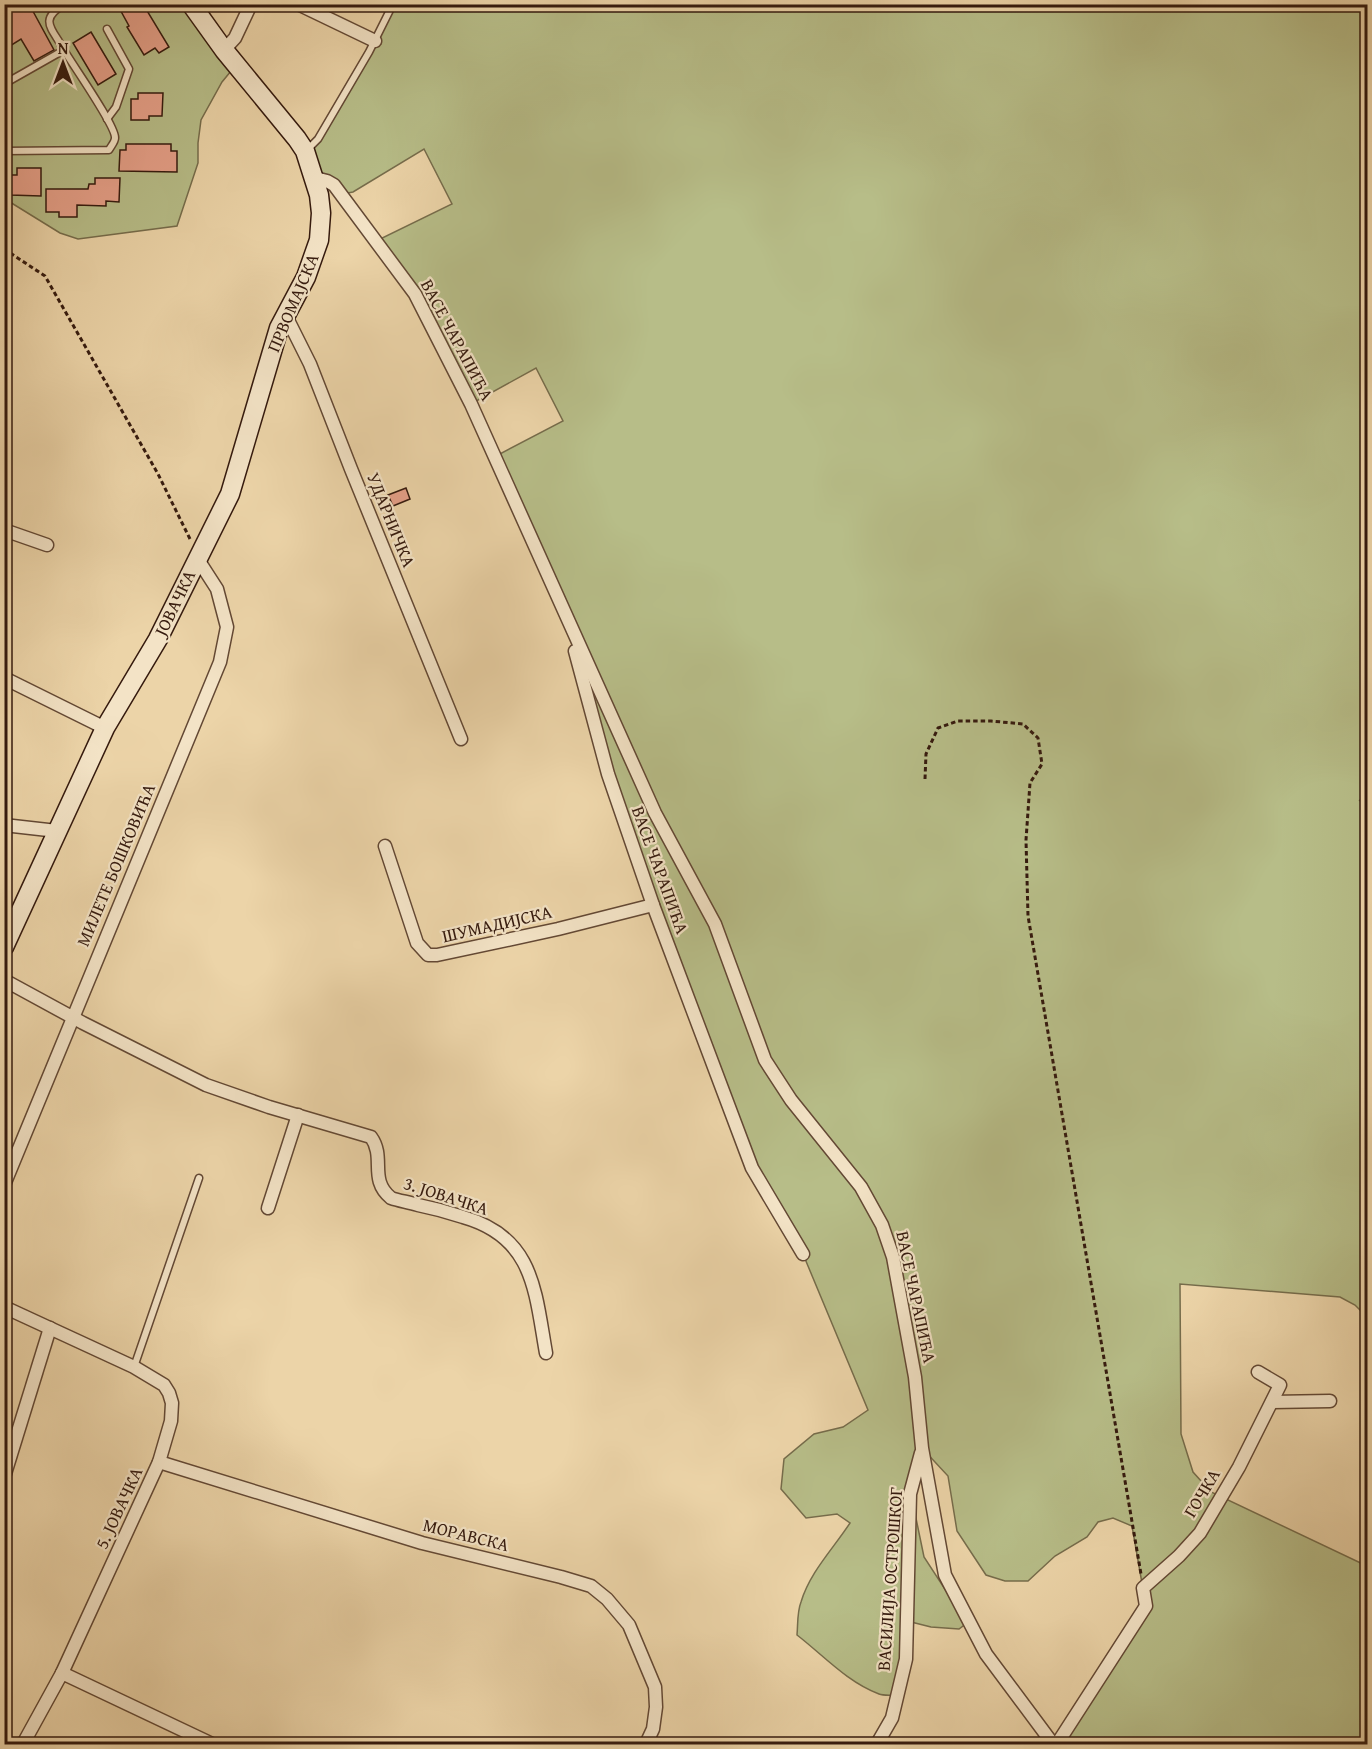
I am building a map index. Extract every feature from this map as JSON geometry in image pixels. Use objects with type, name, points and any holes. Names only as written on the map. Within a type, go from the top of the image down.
[{"type":"main road","name":"ПРВОМАЈСКА","points":[[191,4],[224,50],[305,151],[315,178],[321,213],[319,240],[309,270],[285,316],[273,347],[230,494],[197,558]]},
{"type":"main road","name":"ЈОВАЧКА","points":[[4,947],[105,728],[158,639],[197,558]]},
{"type":"street","points":[[224,50],[235,38],[251,4]]},
{"type":"street","points":[[298,4],[375,41]]},
{"type":"street","name":"ВАСЕ ЧАРАПИЋА","points":[[315,178],[334,185],[415,294],[471,404],[655,813],[715,924],[765,1060],[791,1100],[861,1187],[882,1225],[893,1257],[911,1355],[922,1448],[945,1575],[986,1654],[1055,1744]]},
{"type":"street","name":"УДАРНИЧКА","points":[[285,316],[310,364],[461,740]]},
{"type":"street","points":[[4,530],[46,545]]},
{"type":"street","name":"МИЛЕТЕ БОШКОВИЋА","points":[[4,1185],[220,662],[227,627],[217,589],[197,558]]},
{"type":"street","name":"ВАСЕ ЧАРАПИЋА","points":[[567,619],[608,774],[653,904],[752,1168],[803,1254]]},
{"type":"street","points":[[4,678],[105,728]]},
{"type":"street","points":[[4,825],[57,831]]},
{"type":"street","name":"ШУМАДИЈСКА","points":[[385,846],[414,936],[421,950],[428,956],[437,956],[558,929],[653,904]]},
{"type":"street","name":"3. ЈОВАЧКА","points":[[4,980],[206,1085],[371,1137],[378,1151],[379,1182],[391,1198],[468,1218],[497,1233],[516,1249],[528,1269],[546,1353]]},
{"type":"street","points":[[268,1208],[298,1115]]},
{"type":"street","name":"5. ЈОВАЧКА","points":[[4,1307],[134,1367],[164,1385],[172,1403],[171,1421],[159,1462],[62,1673],[23,1744]]},
{"type":"street","points":[[4,1477],[50,1328]]},
{"type":"street","points":[[1258,1372],[1280,1385],[1272,1401],[1330,1401]]},
{"type":"street","name":"ГОЧКА","points":[[1143,1588],[1179,1556],[1200,1533],[1239,1467],[1272,1401]]},
{"type":"street","name":"ВАСИЛИЈА ОСТРОШКОГ","points":[[877,1744],[892,1718],[906,1659],[910,1494],[922,1448]]},
{"type":"street","name":"МОРАВСКА","points":[[159,1462],[422,1543],[591,1586],[607,1599],[629,1625],[655,1687],[656,1707],[653,1729],[646,1744]]},
{"type":"street","points":[[1055,1744],[1146,1606],[1143,1588]]},
{"type":"street","points":[[62,1673],[212,1744]]},
{"type":"lane","points":[[4,151],[109,150],[116,140],[116,135],[107,119],[49,24],[48,19],[55,7],[65,4]]},
{"type":"lane","points":[[305,151],[318,139],[375,41],[393,4]]},
{"type":"lane","points":[[107,29],[129,69],[116,107],[107,119]]},
{"type":"lane","points":[[4,84],[64,50]]},
{"type":"lane","points":[[134,1367],[199,1178]]},
{"type":"path","name":"ЈОВАЧКА","points":[[4,249],[45,276],[158,474],[187,531],[197,558]]},
{"type":"path","points":[[925,779],[926,754],[938,728],[958,721],[1023,724],[1038,738],[1042,764],[1030,783],[1026,840],[1028,916],[1143,1588]]},
{"type":"green space","points":[[5,5],[191,5],[236,65],[222,82],[201,120],[198,163],[177,226],[78,239],[60,233],[5,199]]},
{"type":"green space","points":[[393,5],[1367,5],[1367,805],[1359,800],[1368,806],[1367,1336],[1361,1335],[1365,1315],[1355,1305],[1340,1297],[1180,1284],[1181,1434],[1193,1472],[1211,1492],[1367,1566],[1367,1744],[1212,1744],[1190,1739],[1153,1738],[1154,1744],[1057,1744],[1146,1606],[1132,1526],[1113,1518],[1098,1522],[1087,1537],[1055,1556],[1028,1581],[1005,1581],[986,1575],[957,1531],[948,1476],[922,1448],[911,1494],[924,1557],[967,1623],[959,1629],[931,1627],[907,1621],[898,1695],[881,1695],[856,1683],[797,1635],[799,1610],[805,1591],[816,1571],[850,1523],[837,1514],[806,1518],[781,1489],[784,1459],[814,1434],[843,1427],[868,1410],[803,1254],[752,1168],[653,905],[567,619],[494,457],[563,421],[536,368],[471,404],[415,294],[376,241],[452,204],[424,149],[353,192],[342,194],[315,178],[311,146],[318,139]]},
{"type":"building","points":[[4,4],[29,4],[54,50],[34,61],[21,39],[10,46],[4,37]]},
{"type":"building","points":[[117,4],[143,4],[169,47],[159,53],[155,48],[144,55],[127,27],[129,26]]},
{"type":"building","points":[[91,32],[116,74],[98,85],[73,43]]},
{"type":"building","points":[[138,93],[163,93],[162,116],[149,116],[149,120],[131,120],[131,99],[138,99]]},
{"type":"building","points":[[126,144],[171,144],[171,151],[177,151],[177,172],[119,171],[120,150],[126,150]]},
{"type":"building","points":[[17,168],[41,168],[41,196],[10,195],[10,175],[17,175]]},
{"type":"building","points":[[95,178],[120,178],[119,202],[106,201],[106,206],[77,205],[77,217],[59,217],[59,212],[46,212],[46,189],[88,189],[89,184],[95,184]]},
{"type":"building","points":[[406,488],[410,499],[393,506],[388,495]]}]
